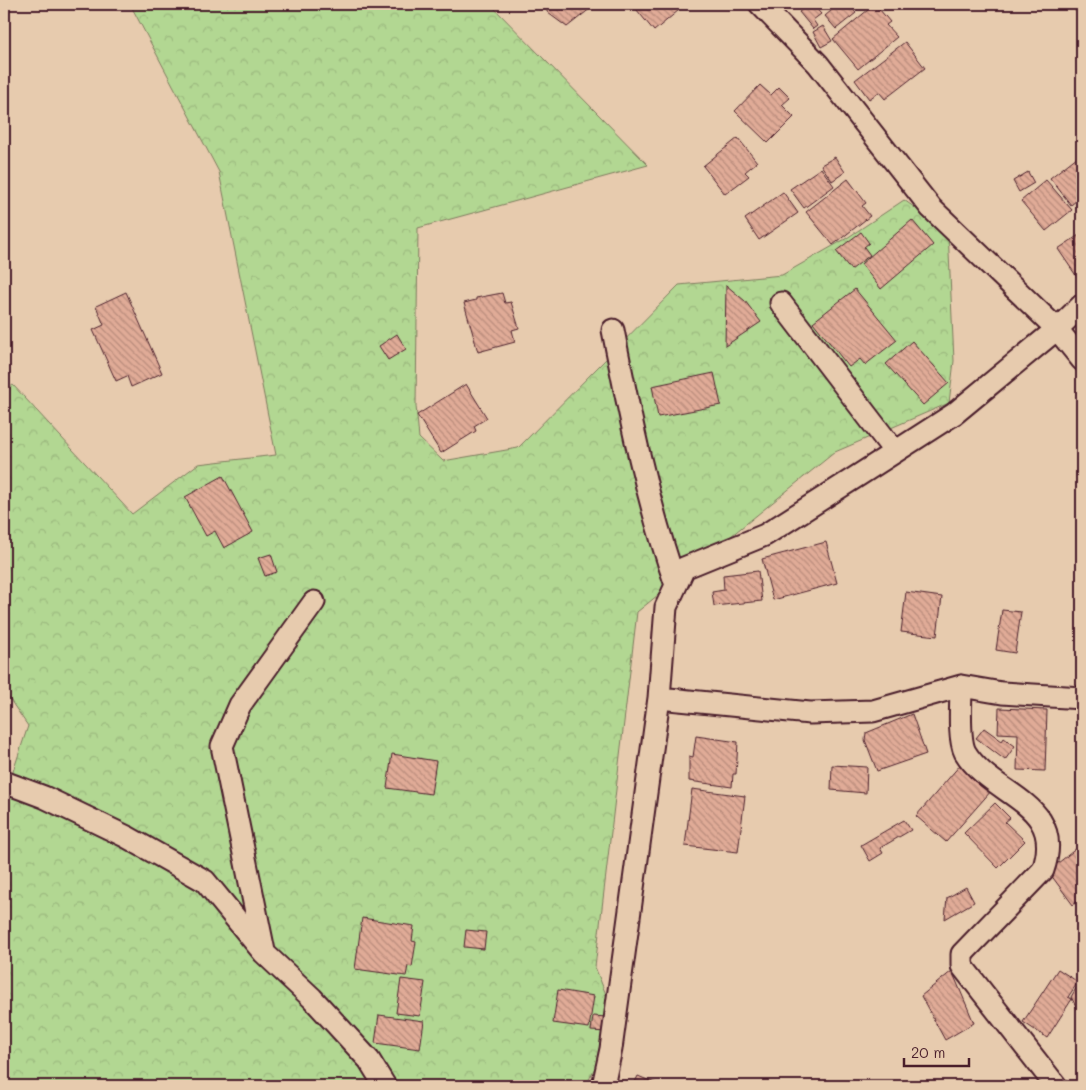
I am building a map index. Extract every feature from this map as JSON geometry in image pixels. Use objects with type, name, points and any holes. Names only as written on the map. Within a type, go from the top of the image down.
[{"type":"street","points":[[760,4],[818,64],[931,208],[1057,329],[1082,360]]},
{"type":"street","points":[[781,303],[895,452]]},
{"type":"street","points":[[603,1086],[611,1049],[659,698],[666,606],[684,568],[766,535],[954,414],[1057,329],[1082,305]]},
{"type":"street","points":[[613,330],[632,427],[655,523],[676,585]]},
{"type":"street","points":[[264,953],[222,746],[240,705],[314,602]]},
{"type":"street","points":[[659,698],[810,713],[873,711],[961,686],[1002,693],[1082,698]]},
{"type":"street","points":[[961,686],[964,750],[976,766],[1030,808],[1041,821],[1046,834],[1049,853],[1042,870],[962,954],[962,966],[1056,1086]]},
{"type":"street","points":[[4,782],[44,797],[110,829],[204,881],[264,953],[312,998],[370,1060],[385,1086]]},
{"type":"green space","points":[[130,4],[490,4],[648,165],[418,228],[416,406],[419,438],[443,461],[518,448],[679,285],[782,275],[847,238],[904,200],[948,231],[954,361],[949,403],[835,452],[637,612],[595,967],[617,1022],[586,1086],[4,1086],[4,799],[28,726],[4,691],[4,391],[13,385],[132,514],[198,464],[276,455],[219,172]]},
{"type":"building","points":[[543,4],[596,4],[567,27],[548,13]]},
{"type":"building","points":[[632,4],[674,4],[679,10],[654,31]]},
{"type":"building","points":[[809,4],[812,4],[821,14],[813,20],[817,26],[813,29],[799,12]]},
{"type":"building","points":[[839,4],[848,4],[856,13],[836,29],[825,16]]},
{"type":"building","points":[[875,4],[890,22],[886,25],[897,37],[858,69],[833,39]]},
{"type":"building","points":[[1070,4],[1082,4],[1082,9],[1077,13]]},
{"type":"building","points":[[823,26],[832,41],[821,47],[813,32]]},
{"type":"building","points":[[905,42],[925,68],[885,99],[879,92],[869,99],[855,80]]},
{"type":"building","points":[[760,85],[771,95],[779,87],[790,98],[782,105],[794,117],[768,143],[735,111]]},
{"type":"building","points":[[738,138],[757,162],[745,172],[749,176],[725,194],[703,166]]},
{"type":"building","points":[[1082,153],[1082,196],[1071,205],[1050,178]]},
{"type":"building","points":[[835,157],[845,172],[832,181],[821,165]]},
{"type":"building","points":[[821,168],[834,186],[804,208],[790,189]]},
{"type":"building","points":[[1028,172],[1034,183],[1019,192],[1013,181]]},
{"type":"building","points":[[848,179],[866,203],[862,206],[870,216],[833,245],[806,212]]},
{"type":"building","points":[[1046,180],[1072,210],[1046,231],[1021,201]]},
{"type":"building","points":[[783,192],[798,213],[759,240],[745,219]]},
{"type":"building","points":[[912,220],[933,245],[881,289],[861,264]]},
{"type":"building","points":[[861,232],[869,243],[864,247],[870,255],[851,270],[836,251]]},
{"type":"building","points":[[1082,233],[1082,273],[1077,277],[1058,249]]},
{"type":"building","points":[[726,285],[745,301],[761,322],[725,346]]},
{"type":"building","points":[[855,289],[897,340],[865,365],[860,359],[849,367],[813,322]]},
{"type":"building","points":[[126,292],[162,373],[131,387],[127,376],[116,381],[93,330],[104,325],[96,306]]},
{"type":"building","points":[[502,293],[505,303],[511,302],[519,328],[512,330],[515,342],[478,352],[464,303],[476,300],[476,298]]},
{"type":"building","points":[[397,334],[406,349],[388,360],[379,346]]},
{"type":"building","points":[[912,341],[949,383],[923,405],[886,364]]},
{"type":"building","points":[[714,373],[721,405],[658,417],[652,386]]},
{"type":"building","points":[[466,384],[487,418],[474,426],[476,431],[441,453],[417,415]]},
{"type":"building","points":[[223,476],[253,532],[224,548],[215,531],[206,536],[185,497]]},
{"type":"building","points":[[826,542],[837,583],[773,600],[762,559]]},
{"type":"building","points":[[271,554],[277,572],[265,576],[258,558]]},
{"type":"building","points":[[758,571],[762,601],[714,606],[712,592],[724,590],[723,575]]},
{"type":"building","points":[[906,592],[942,597],[937,636],[901,632]]},
{"type":"building","points":[[1002,610],[1021,612],[1015,653],[996,650]]},
{"type":"building","points":[[999,708],[1047,710],[1045,771],[1017,770],[1018,734],[998,733]]},
{"type":"building","points":[[912,714],[926,754],[877,771],[865,740],[866,733]]},
{"type":"building","points":[[984,728],[1002,741],[1004,738],[1015,746],[1005,760],[976,738]]},
{"type":"building","points":[[696,736],[738,742],[736,774],[733,774],[732,787],[689,781],[689,756],[693,757]]},
{"type":"building","points":[[392,754],[436,761],[431,794],[387,788]]},
{"type":"building","points":[[961,764],[992,790],[946,842],[916,816]]},
{"type":"building","points":[[832,765],[867,767],[866,793],[831,790]]},
{"type":"building","points":[[692,789],[745,796],[738,852],[685,846]]},
{"type":"building","points":[[995,803],[1010,818],[1005,822],[1025,841],[998,868],[964,833]]},
{"type":"building","points":[[904,820],[911,830],[880,848],[883,853],[870,861],[861,845]]},
{"type":"building","points":[[1082,844],[1082,898],[1073,905],[1048,871]]},
{"type":"building","points":[[966,887],[974,902],[945,919],[947,898]]},
{"type":"building","points":[[362,918],[414,926],[412,941],[416,942],[412,967],[408,966],[406,976],[355,969]]},
{"type":"building","points":[[466,930],[486,932],[484,949],[464,947]]},
{"type":"building","points":[[1058,969],[1078,982],[1068,997],[1072,999],[1047,1038],[1023,1022]]},
{"type":"building","points":[[952,971],[974,1023],[945,1040],[921,996]]},
{"type":"building","points":[[401,979],[425,982],[420,1016],[396,1013]]},
{"type":"building","points":[[1078,985],[1082,990],[1082,1017],[1071,997]]},
{"type":"building","points":[[558,990],[594,996],[589,1028],[553,1023]]},
{"type":"building","points":[[379,1015],[424,1021],[420,1049],[375,1043]]},
{"type":"building","points":[[593,1016],[607,1017],[606,1032],[591,1031]]},
{"type":"building","points":[[638,1076],[662,1086],[633,1086]]}]
